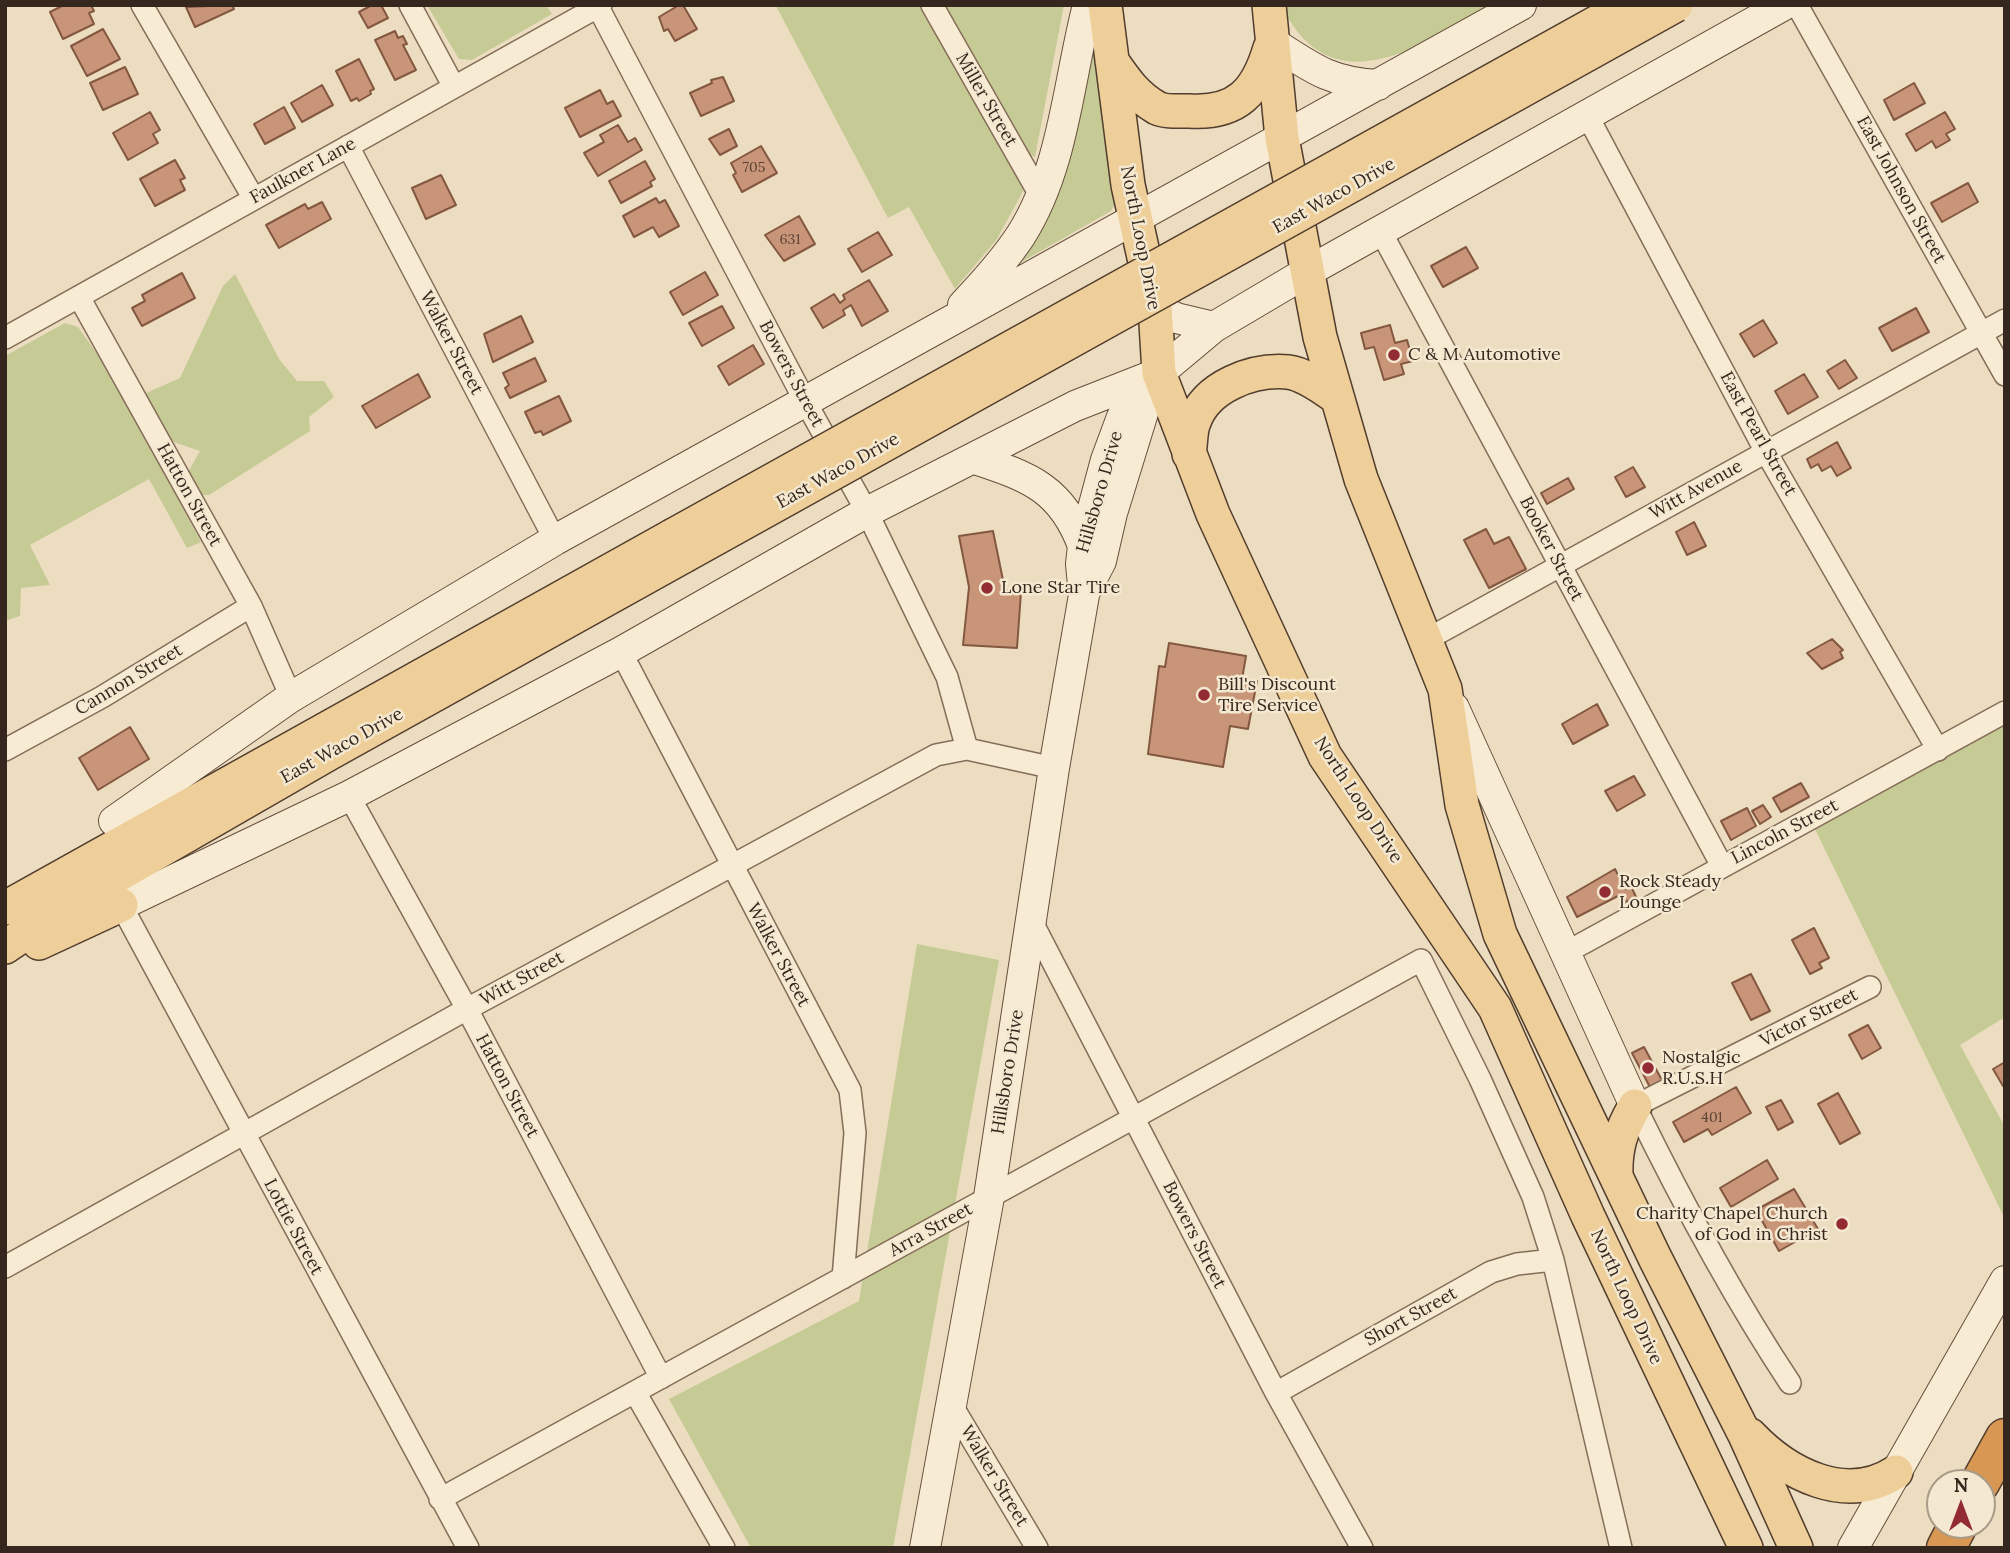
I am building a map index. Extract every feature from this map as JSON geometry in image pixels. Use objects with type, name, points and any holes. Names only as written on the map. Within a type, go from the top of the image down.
[{"type":"highway","points":[[1988,1469],[2005,1438]]},
{"type":"main road","points":[[942,327],[997,269],[1021,235],[1040,195],[1063,124],[1088,5]]},
{"type":"main road","name":"North Loop Drive","points":[[1105,5],[1128,186],[1155,307],[1152,388],[1189,454],[1239,575],[1325,756],[1495,1008],[1588,1216],[1746,1548]]},
{"type":"main road","points":[[1269,5],[1282,138],[1320,337],[1336,397],[1379,530],[1445,690],[1567,952],[1635,1106],[1622,1128],[1615,1149],[1616,1176]]},
{"type":"main road","points":[[5,901],[291,697],[555,540],[1521,5]]},
{"type":"main road","name":"East Waco Drive","points":[[5,947],[73,901],[330,753],[678,546],[1629,5]]},
{"type":"main road","name":"East Waco Drive","points":[[5,908],[1676,5]]},
{"type":"main road","points":[[5,959],[349,796],[621,652],[867,512],[1075,406],[1152,388],[1214,327],[1307,272],[1381,233],[1784,5]]},
{"type":"main road","points":[[1112,61],[1131,90],[1160,110],[1204,112],[1242,101],[1262,77],[1272,42]]},
{"type":"main road","points":[[1272,42],[1328,78],[1378,85]]},
{"type":"main road","points":[[1155,307],[1176,318],[1214,327]]},
{"type":"main road","points":[[1189,454],[1194,421],[1209,397],[1226,384],[1254,376],[1290,372],[1317,383],[1336,397]]},
{"type":"main road","name":"Hillsboro Drive","points":[[925,1548],[989,1197],[1054,768],[1084,595],[1081,564],[1083,546],[1105,460],[1122,417],[1152,388]]},
{"type":"main road","name":"Hillsboro Drive","points":[[1084,595],[1101,561],[1112,513],[1152,388]]},
{"type":"main road","points":[[975,459],[1024,475],[1052,493],[1075,526],[1083,546]]},
{"type":"main road","points":[[1445,690],[1462,806],[1500,934],[1739,1423],[1796,1548]]},
{"type":"main road","points":[[1853,1548],[2005,1281]]},
{"type":"main road","points":[[1739,1423],[1767,1453],[1797,1472],[1836,1486],[1855,1488],[1879,1483],[1896,1472]]},
{"type":"main road","points":[[1712,1477],[1728,1548]]},
{"type":"main road","points":[[1868,1548],[1871,1516]]},
{"type":"street","points":[[142,5],[254,199]]},
{"type":"street","points":[[410,5],[454,87]]},
{"type":"street","name":"Miller Street","points":[[932,5],[1040,195]]},
{"type":"street","name":"East Johnson Street","points":[[1797,5],[2005,375]]},
{"type":"street","name":"Faulkner Lane","points":[[5,338],[600,6]]},
{"type":"street","name":"Bowers Street","points":[[600,6],[805,401],[867,512],[947,677],[967,748]]},
{"type":"street","name":"East Pearl Street","points":[[1587,115],[1766,452],[1938,750]]},
{"type":"street","name":"Walker Street","points":[[348,146],[555,540]]},
{"type":"street","name":"Booker Street","points":[[1381,233],[1722,866]]},
{"type":"street","name":"Hatton Street","points":[[79,297],[251,606],[291,697]]},
{"type":"street","name":"Witt Avenue","points":[[1424,640],[2005,320]]},
{"type":"street","name":"Cannon Street","points":[[5,750],[102,697],[251,606]]},
{"type":"street","name":"Walker Street","points":[[621,652],[850,1090],[855,1133],[843,1278]]},
{"type":"street","name":"Lincoln Street","points":[[1567,952],[2005,712]]},
{"type":"street","name":"Witt Street","points":[[5,1267],[467,1009],[936,754],[967,748],[1054,768]]},
{"type":"street","name":"Hatton Street","points":[[349,796],[467,1009],[662,1378]]},
{"type":"street","name":"Lottie Street","points":[[121,905],[468,1548]]},
{"type":"street","name":"Bowers Street","points":[[1031,920],[1276,1394],[1362,1548]]},
{"type":"street","name":"Arra Street","points":[[440,1499],[1421,960],[1480,1079],[1533,1197],[1553,1260]]},
{"type":"street","name":"Victor Street","points":[[1635,1106],[1870,987]]},
{"type":"street","points":[[1635,1106],[1684,1206],[1739,1306],[1790,1383]]},
{"type":"street","points":[[1553,1260],[1621,1548]]},
{"type":"street","name":"Short Street","points":[[1276,1394],[1491,1272],[1517,1264],[1553,1260]]},
{"type":"street","points":[[635,1392],[724,1548]]},
{"type":"street","name":"Walker Street","points":[[951,1404],[1037,1548]]},
{"type":"green space","points":[[427,5],[546,5],[552,14],[472,60],[459,59]]},
{"type":"green space","points":[[927,5],[1027,184],[997,239],[955,289],[909,207],[888,218],[776,6]]},
{"type":"green space","points":[[942,5],[1064,5],[1035,157],[1024,153]]},
{"type":"green space","points":[[1283,5],[1491,5],[1424,43],[1399,53],[1375,60],[1350,61],[1327,56],[1306,41],[1292,24]]},
{"type":"green space","points":[[1094,21],[1099,93],[1117,200],[1111,211],[1011,268]]},
{"type":"green space","points":[[235,274],[279,359],[297,381],[324,381],[334,397],[309,417],[310,431],[209,495],[197,495],[185,478],[200,451],[165,439],[144,394],[180,378],[223,286]]},
{"type":"green space","points":[[65,323],[78,327],[113,376],[201,542],[187,548],[149,479],[30,545],[50,585],[21,588],[20,616],[5,621],[5,356]]},
{"type":"green space","points":[[2005,720],[2005,1017],[1960,1045],[2005,1127],[2005,1219],[1813,825]]},
{"type":"green space","points":[[917,944],[999,960],[893,1548],[751,1548],[669,1399],[859,1301]]},
{"type":"building","points":[[64,5],[91,5],[94,11],[89,13],[94,24],[63,39],[50,12]]},
{"type":"building","points":[[232,5],[234,9],[195,27],[186,7]]},
{"type":"building","points":[[372,5],[381,5],[388,18],[368,28],[359,12]]},
{"type":"building","points":[[683,5],[697,29],[675,41],[668,29],[664,31],[659,17]]},
{"type":"building","points":[[103,29],[120,59],[87,76],[71,46]]},
{"type":"building","points":[[395,31],[398,38],[403,36],[407,44],[403,45],[416,70],[395,80],[375,40]]},
{"type":"building","points":[[359,59],[374,89],[359,101],[357,98],[351,101],[336,71]]},
{"type":"building","points":[[125,67],[138,94],[103,110],[90,83]]},
{"type":"building","points":[[723,77],[734,101],[701,116],[690,93],[712,83],[711,80]]},
{"type":"building","points":[[1914,83],[1925,103],[1894,120],[1884,100]]},
{"type":"building","points":[[322,85],[333,105],[302,122],[291,103]]},
{"type":"building","points":[[600,90],[607,104],[613,101],[621,116],[580,137],[565,108]]},
{"type":"building","points":[[284,107],[295,128],[265,144],[254,124]]},
{"type":"building","points":[[150,112],[160,130],[153,134],[158,143],[128,160],[113,133]]},
{"type":"building","points":[[1945,112],[1955,129],[1946,134],[1950,140],[1936,148],[1932,141],[1916,151],[1906,134]]},
{"type":"building","points":[[618,125],[628,142],[635,138],[642,150],[598,176],[584,153],[604,142],[600,135]]},
{"type":"building","points":[[729,129],[737,146],[720,155],[709,139]]},
{"type":"building","points":[[761,146],[777,173],[742,192],[733,175],[736,173],[731,163]]},
{"type":"building","points":[[175,160],[185,178],[180,180],[185,190],[155,206],[140,179]]},
{"type":"building","points":[[645,161],[655,179],[650,182],[652,186],[621,203],[609,181]]},
{"type":"building","points":[[441,175],[456,205],[426,219],[412,188]]},
{"type":"building","points":[[1968,183],[1978,202],[1942,222],[1931,203]]},
{"type":"building","points":[[656,198],[659,203],[665,200],[679,226],[659,237],[653,227],[634,237],[623,216]]},
{"type":"building","points":[[322,202],[331,219],[279,248],[266,225],[305,204],[308,209]]},
{"type":"building","points":[[799,216],[815,244],[784,261],[765,235]]},
{"type":"building","points":[[878,232],[892,255],[862,272],[848,249]]},
{"type":"building","points":[[1466,247],[1478,268],[1443,287],[1431,266]]},
{"type":"building","points":[[705,272],[718,295],[683,315],[670,292]]},
{"type":"building","points":[[182,273],[195,298],[142,326],[132,308],[145,301],[142,295]]},
{"type":"building","points":[[869,280],[888,311],[862,326],[851,305],[843,310],[845,315],[823,328],[811,308],[834,294],[840,303],[845,299],[843,295]]},
{"type":"building","points":[[722,306],[734,328],[702,346],[689,323]]},
{"type":"building","points":[[1916,308],[1929,332],[1892,351],[1879,328]]},
{"type":"building","points":[[521,316],[533,342],[493,362],[484,334]]},
{"type":"building","points":[[1763,320],[1777,343],[1754,357],[1740,334]]},
{"type":"building","name":"C & M Automotive","points":[[1390,325],[1395,343],[1407,340],[1413,361],[1401,364],[1404,374],[1384,380],[1374,347],[1365,349],[1361,333]]},
{"type":"building","points":[[753,345],[764,364],[729,385],[718,366]]},
{"type":"building","points":[[535,358],[546,381],[510,398],[505,388],[509,385],[503,373]]},
{"type":"building","points":[[1845,360],[1857,378],[1839,389],[1827,371]]},
{"type":"building","points":[[418,374],[430,397],[376,428],[362,406]]},
{"type":"building","points":[[1804,374],[1818,397],[1788,414],[1775,391]]},
{"type":"building","points":[[559,396],[571,421],[543,435],[541,431],[535,433],[525,412]]},
{"type":"building","points":[[1837,442],[1851,468],[1837,476],[1831,466],[1822,471],[1818,464],[1811,468],[1807,459]]},
{"type":"building","points":[[1633,467],[1645,487],[1626,497],[1615,477]]},
{"type":"building","points":[[1568,478],[1574,489],[1547,504],[1541,493]]},
{"type":"building","points":[[1694,522],[1706,546],[1687,555],[1676,532]]},
{"type":"building","points":[[1486,529],[1494,544],[1509,537],[1526,569],[1489,588],[1464,540]]},
{"type":"building","name":"Lone Star Tire","points":[[993,531],[1005,590],[1021,592],[1017,648],[963,645],[969,587],[959,536]]},
{"type":"building","points":[[1832,639],[1843,650],[1840,652],[1843,658],[1822,669],[1807,653]]},
{"type":"building","name":"Bill's Discount Tire Service","points":[[1169,643],[1246,656],[1242,679],[1257,681],[1248,729],[1230,726],[1223,767],[1148,754],[1159,666],[1165,667]]},
{"type":"building","points":[[1597,704],[1608,725],[1573,744],[1562,724]]},
{"type":"building","points":[[130,727],[149,759],[98,790],[79,758]]},
{"type":"building","points":[[1634,776],[1645,795],[1617,811],[1605,791]]},
{"type":"building","points":[[1801,783],[1809,797],[1781,812],[1773,798]]},
{"type":"building","points":[[1763,805],[1771,817],[1760,824],[1752,811]]},
{"type":"building","points":[[1747,808],[1756,826],[1731,840],[1721,821]]},
{"type":"building","name":"Rock Steady Lounge","points":[[1615,869],[1625,889],[1631,886],[1636,897],[1624,903],[1620,895],[1577,917],[1567,897]]},
{"type":"building","points":[[1814,928],[1829,958],[1819,963],[1822,968],[1810,974],[1792,940]]},
{"type":"building","points":[[1751,974],[1770,1011],[1751,1020],[1732,983]]},
{"type":"building","points":[[1868,1025],[1881,1048],[1862,1059],[1849,1035]]},
{"type":"building","name":"Nostalgic R.U.S.H","points":[[1644,1047],[1664,1084],[1652,1091],[1632,1053]]},
{"type":"building","points":[[2005,1062],[2005,1084],[2003,1086],[1993,1069]]},
{"type":"building","points":[[1736,1087],[1751,1113],[1712,1135],[1708,1129],[1684,1142],[1673,1122]]},
{"type":"building","points":[[1838,1093],[1860,1133],[1840,1144],[1818,1104]]},
{"type":"building","points":[[1781,1100],[1793,1122],[1778,1130],[1766,1107]]},
{"type":"building","points":[[1767,1160],[1778,1179],[1731,1207],[1720,1188]]},
{"type":"building","points":[[1794,1189],[1818,1229],[1779,1251],[1756,1210]]},
{"type":"place","name":"C & M Automotive","points":[[1394,355]]},
{"type":"place","name":"Lone Star Tire","points":[[987,588]]},
{"type":"place","name":"Bill's Discount Tire Service","points":[[1204,695]]},
{"type":"place","name":"Rock Steady Lounge","points":[[1605,892]]},
{"type":"place","name":"Nostalgic R.U.S.H","points":[[1648,1068]]},
{"type":"place","name":"Charity Chapel Church of God in Christ","points":[[1842,1224]]}]
